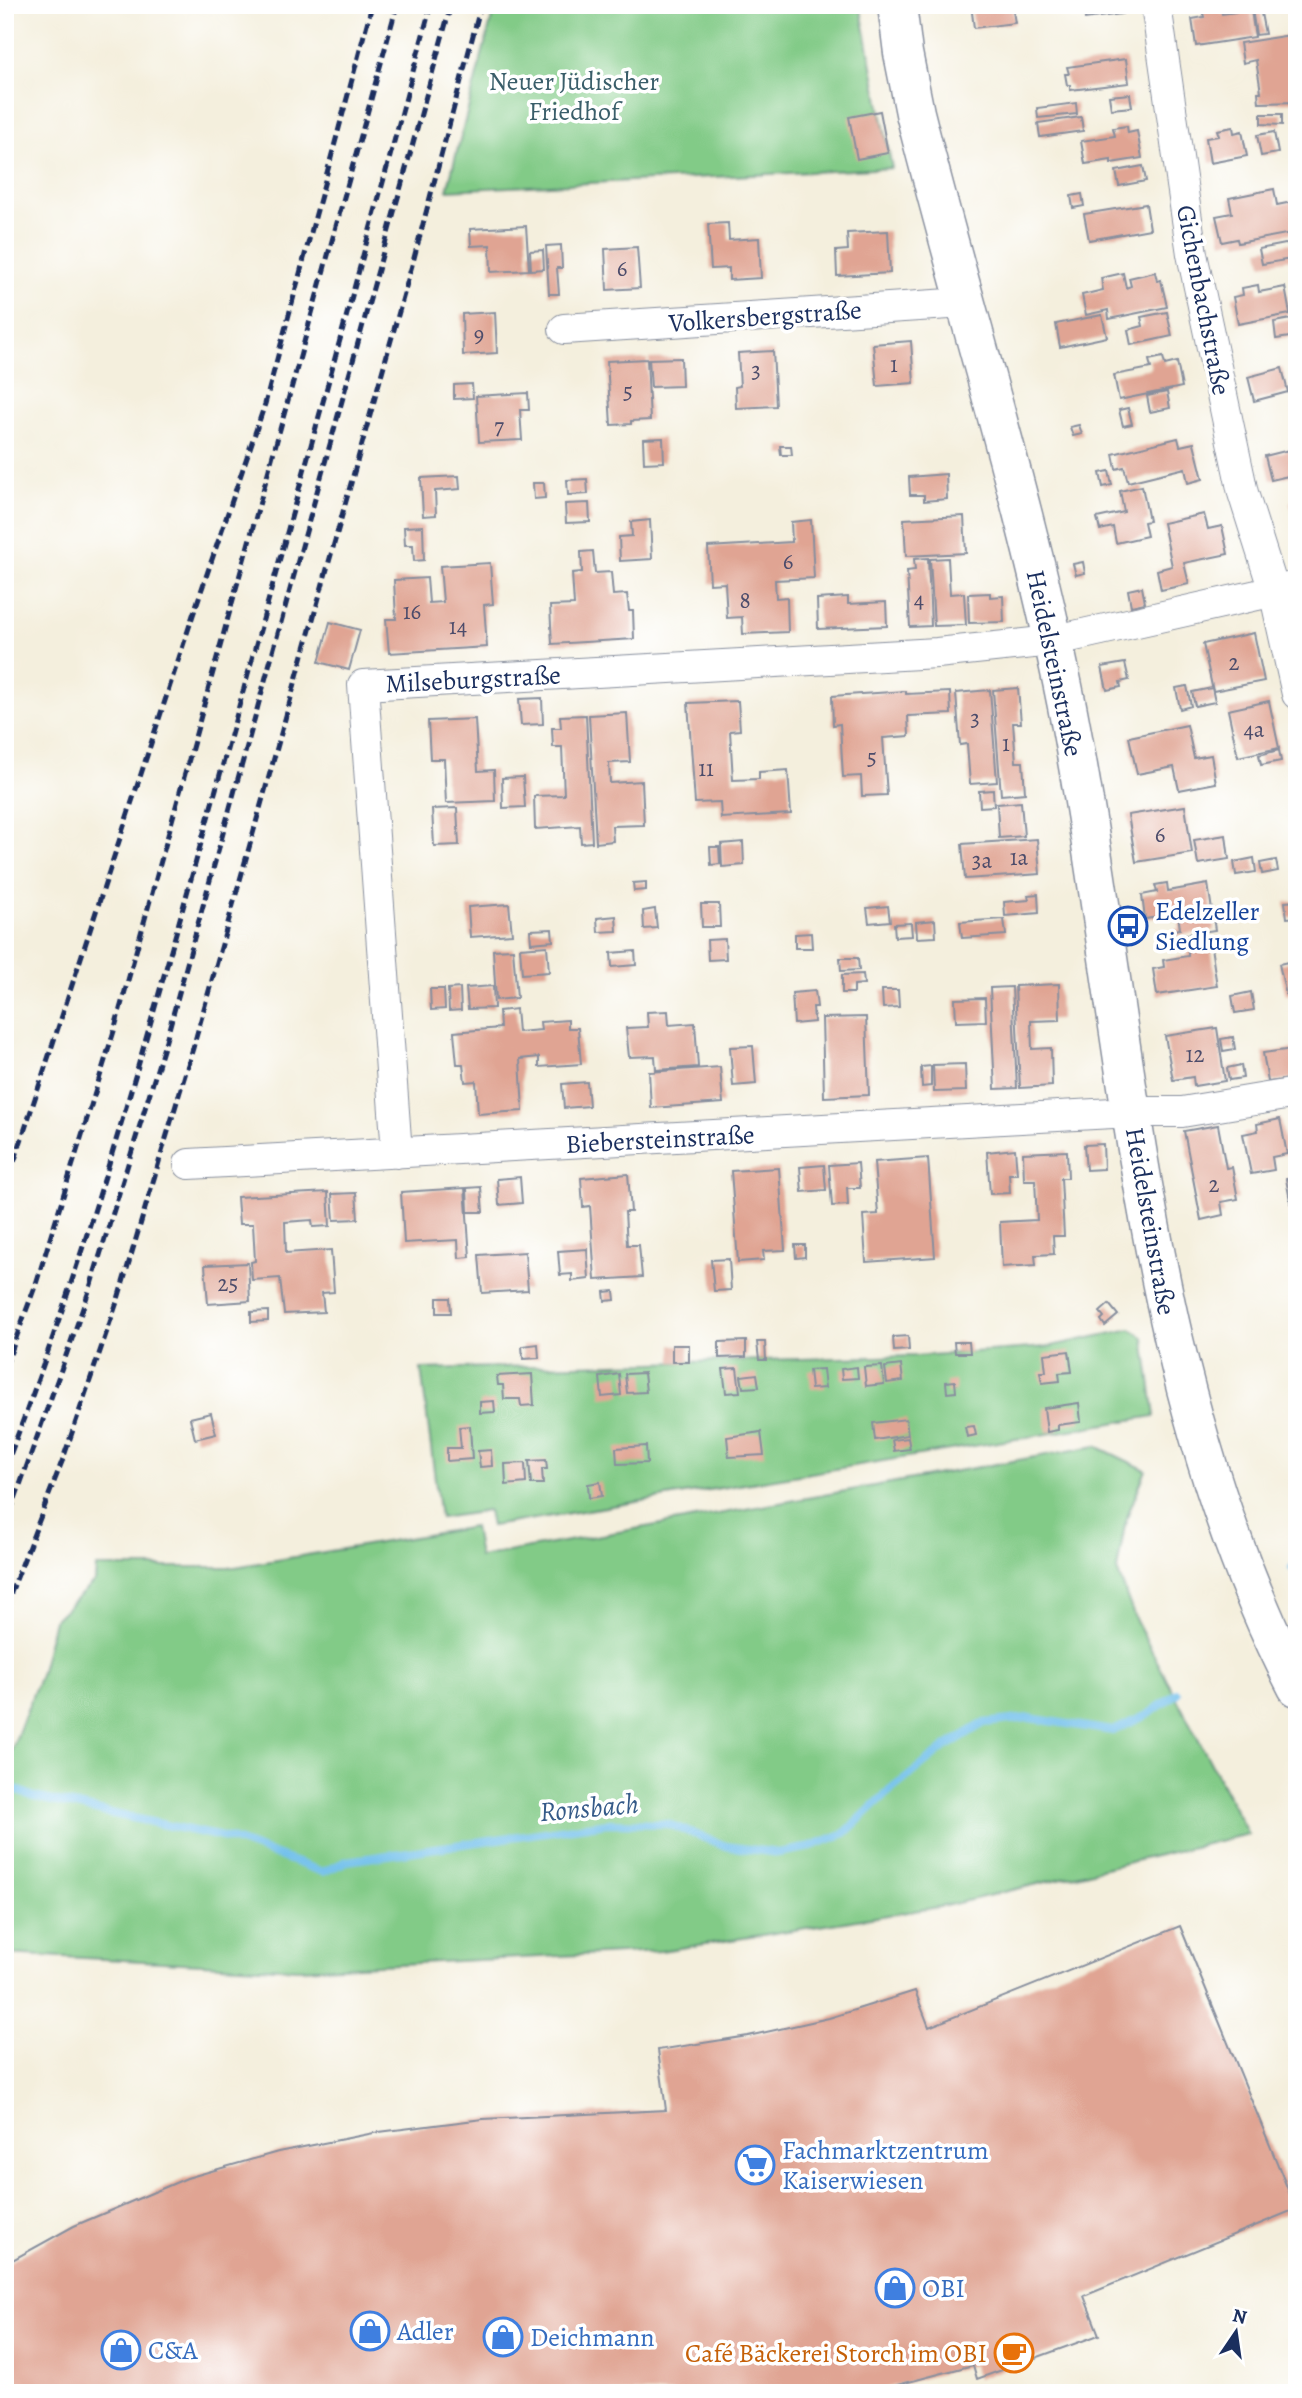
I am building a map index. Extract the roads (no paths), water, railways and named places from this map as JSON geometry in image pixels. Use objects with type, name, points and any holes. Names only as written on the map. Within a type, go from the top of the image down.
[{"type":"main road","name":"Heidelsteinstraße","points":[[897,5],[915,113],[1029,535],[1069,720],[1115,998],[1130,1112],[1161,1289],[1191,1413],[1217,1502],[1247,1581],[1297,1687]]},
{"type":"street","name":"Gichenbachstraße","points":[[1156,5],[1192,254],[1243,492],[1285,588],[1297,694]]},
{"type":"street","name":"Volkersbergstraße","points":[[564,329],[965,303]]},
{"type":"street","points":[[1052,640],[1285,588]]},
{"type":"street","name":"Milseburgstraße","points":[[397,1153],[363,685],[937,653],[1052,640]]},
{"type":"street","name":"Biebersteinstraße","points":[[188,1164],[1130,1112],[1182,1112],[1297,1093]]},
{"type":"waterway","name":"Ronsbach","points":[[1292,1568],[1297,1563]]},
{"type":"waterway","name":"Ronsbach","points":[[5,1785],[34,1797],[231,1839],[323,1872],[347,1861],[607,1823],[668,1824],[726,1846],[778,1853],[806,1848],[845,1833],[885,1795],[945,1747],[984,1723],[1029,1718],[1113,1731],[1149,1714],[1177,1693]]},
{"type":"railway","points":[[5,1190],[265,404],[372,5]]},
{"type":"railway","points":[[5,1368],[36,1284],[114,1031],[397,5]]},
{"type":"railway","points":[[5,1468],[62,1310],[137,1068],[431,5]]},
{"type":"railway","points":[[5,1527],[89,1291],[166,1040],[451,5]]},
{"type":"railway","points":[[5,1608],[63,1459],[118,1299],[193,1048],[414,258],[481,5]]},
{"type":"place","name":"Edelzeller Siedlung","points":[[1128,926]]},
{"type":"place","name":"Fachmarktzentrum Kaiserwiesen","points":[[755,2165]]},
{"type":"place","name":"OBI","points":[[895,2288]]},
{"type":"place","name":"Adler","points":[[370,2331]]},
{"type":"place","name":"Deichmann","points":[[503,2337]]},
{"type":"place","name":"C&A","points":[[121,2350]]},
{"type":"place","name":"Café Bäckerei Storch im OBI","points":[[1014,2353]]},
{"type":"park label","name":"Neuer Jüdischer Friedhof","points":[[574,96]]}]
